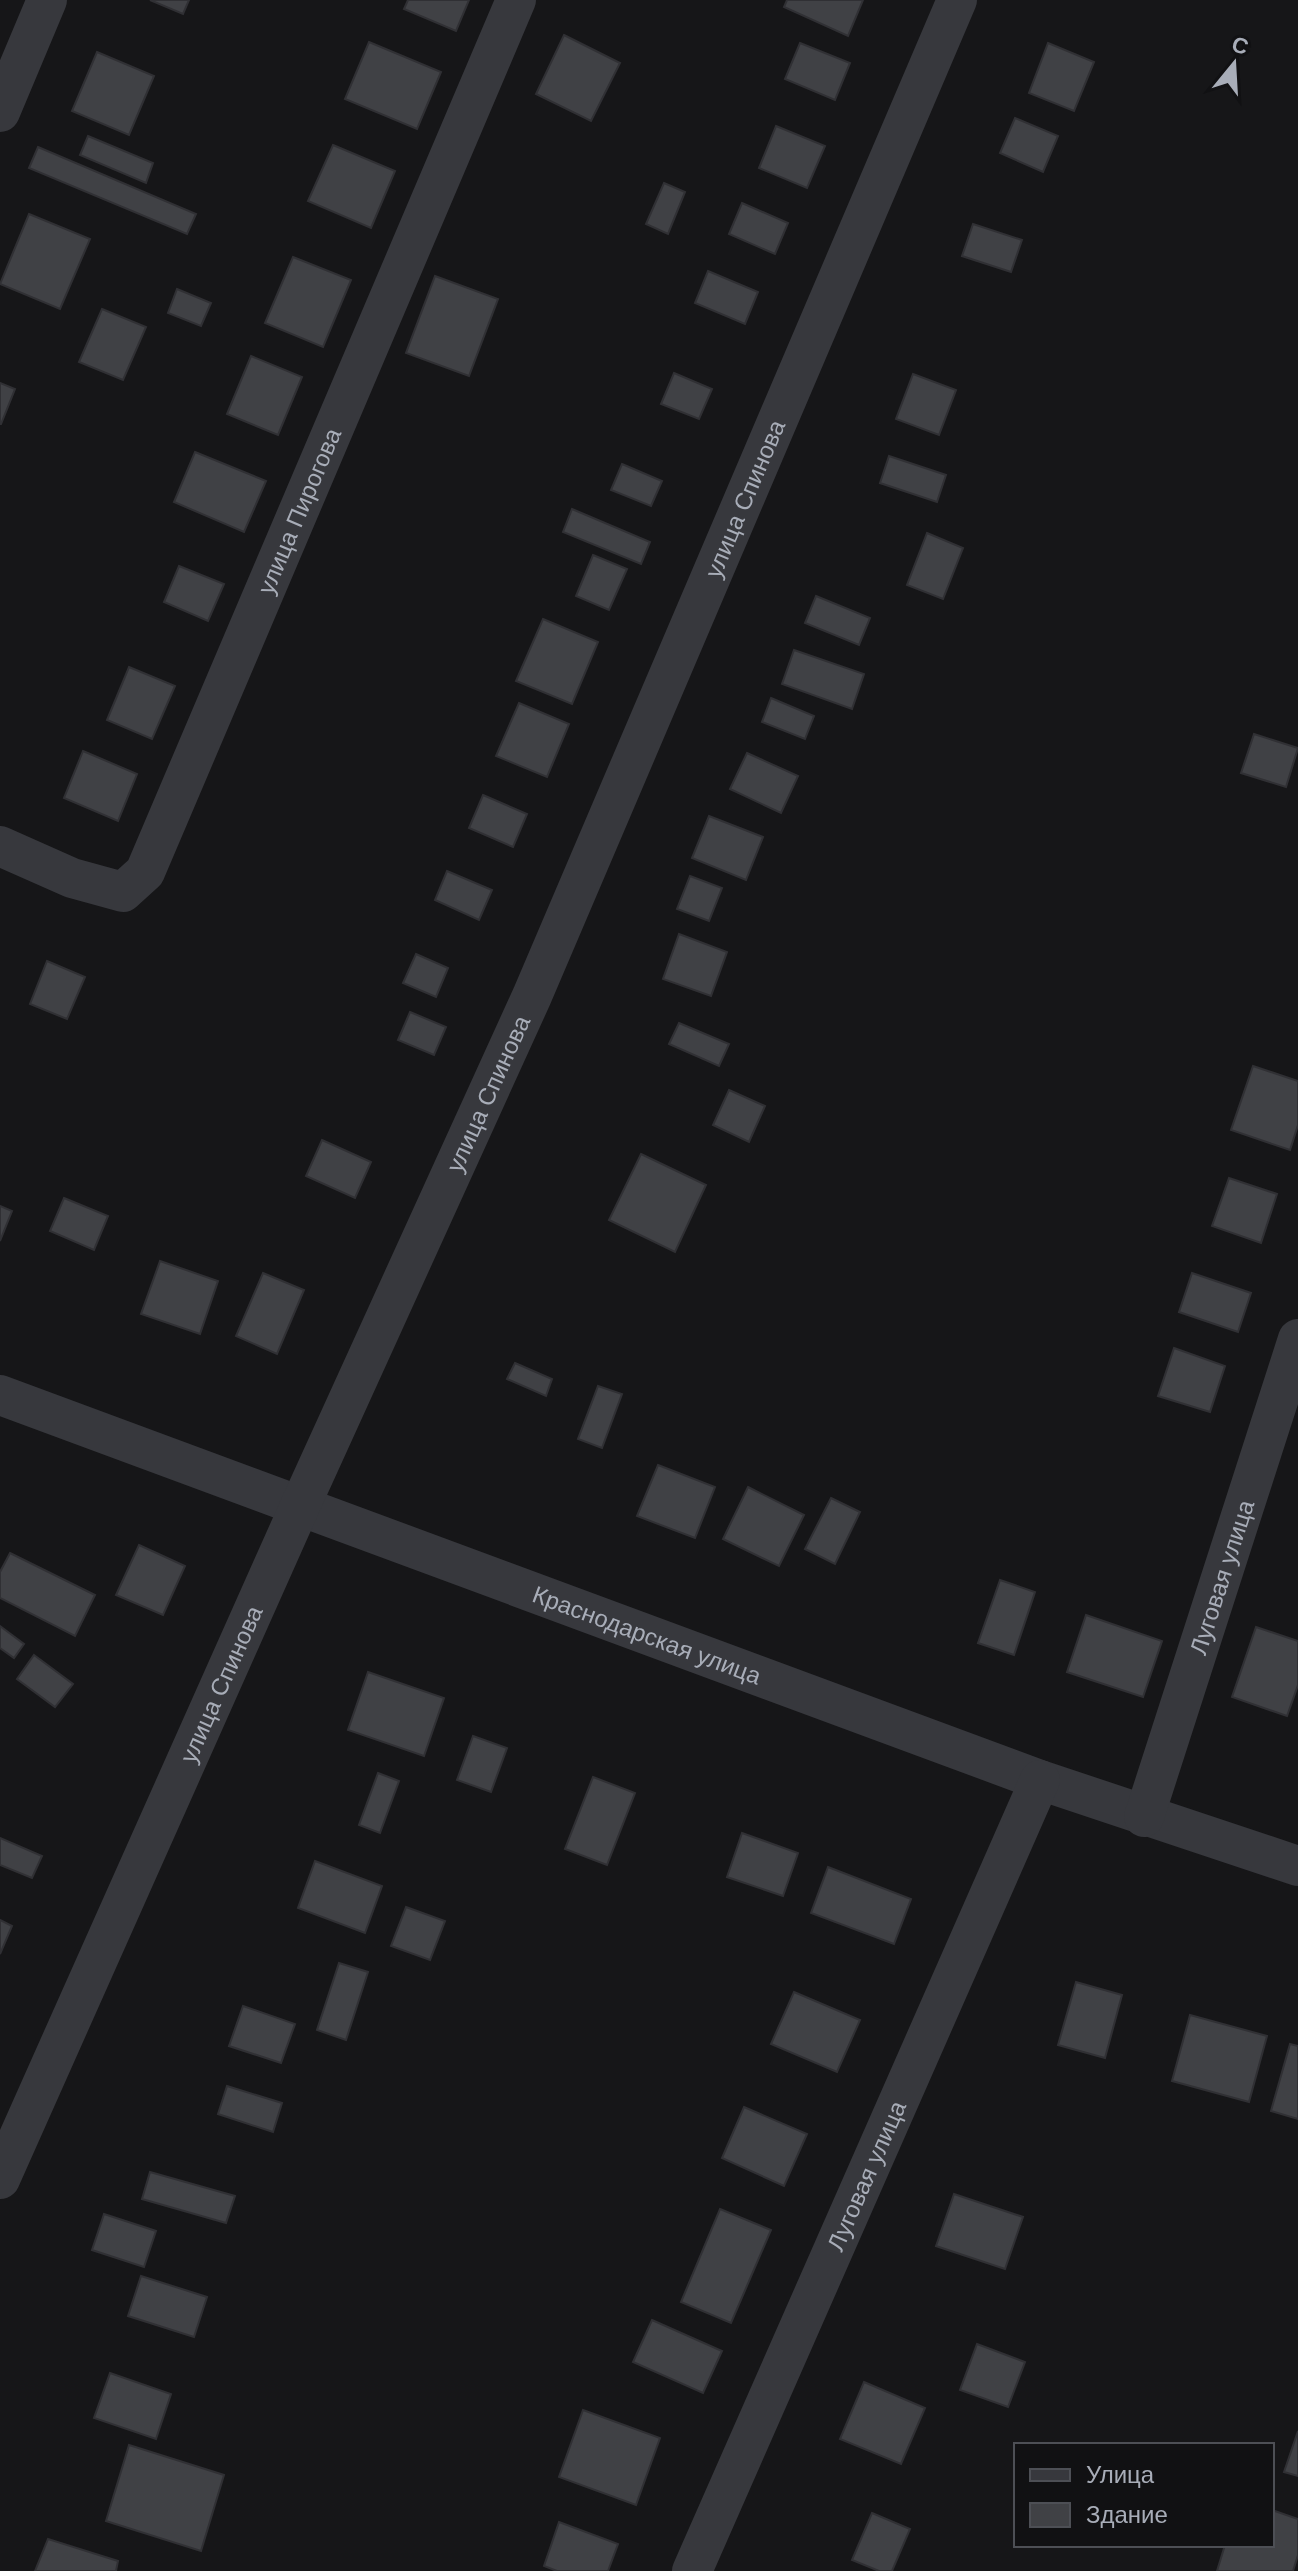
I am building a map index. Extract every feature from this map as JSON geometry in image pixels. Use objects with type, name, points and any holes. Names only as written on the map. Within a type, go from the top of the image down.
[{"type":"street","points":[[0,112],[47,0]]},
{"type":"street","name":"улица Пирогова","points":[[0,846],[72,878],[123,892],[145,872],[516,0]]},
{"type":"street","name":"улица Спинова","points":[[0,2179],[300,1506],[532,996],[957,0]]},
{"type":"street","name":"Луговая улица","points":[[1144,1817],[1298,1339]]},
{"type":"street","name":"Краснодарская улица","points":[[0,1395],[1040,1780],[1298,1866]]},
{"type":"street","name":"Луговая улица","points":[[692,2571],[1040,1780]]},
{"type":"building","points":[[150,0],[189,0],[183,14]]},
{"type":"building","points":[[408,0],[469,0],[456,31],[404,9]]},
{"type":"building","points":[[787,0],[863,0],[848,36],[784,7]]},
{"type":"building","points":[[564,35],[620,63],[591,121],[536,94]]},
{"type":"building","points":[[369,42],[441,72],[417,129],[345,99]]},
{"type":"building","points":[[800,43],[850,63],[835,100],[785,79]]},
{"type":"building","points":[[1048,43],[1094,62],[1074,111],[1029,93]]},
{"type":"building","points":[[97,52],[154,76],[129,135],[72,111]]},
{"type":"building","points":[[1015,118],[1058,136],[1043,172],[1000,153]]},
{"type":"building","points":[[776,126],[825,146],[807,188],[759,168]]},
{"type":"building","points":[[88,136],[153,163],[146,183],[80,155]]},
{"type":"building","points":[[333,145],[395,171],[371,228],[308,201]]},
{"type":"building","points":[[38,147],[196,214],[187,234],[29,168]]},
{"type":"building","points":[[664,183],[685,192],[668,234],[646,224]]},
{"type":"building","points":[[742,203],[788,223],[775,254],[729,234]]},
{"type":"building","points":[[29,214],[90,239],[60,309],[0,284]]},
{"type":"building","points":[[973,224],[1022,240],[1011,272],[962,256]]},
{"type":"building","points":[[293,257],[351,280],[323,347],[265,323]]},
{"type":"building","points":[[708,271],[758,292],[745,324],[695,303]]},
{"type":"building","points":[[435,276],[498,299],[469,376],[406,353]]},
{"type":"building","points":[[177,289],[211,303],[201,326],[168,313]]},
{"type":"building","points":[[102,309],[146,327],[123,380],[79,362]]},
{"type":"building","points":[[251,356],[302,377],[278,435],[227,414]]},
{"type":"building","points":[[674,373],[712,389],[699,419],[661,404]]},
{"type":"building","points":[[913,374],[956,390],[939,435],[896,419]]},
{"type":"building","points":[[0,383],[15,389],[1,424],[0,424]]},
{"type":"building","points":[[195,452],[266,481],[244,532],[174,502]]},
{"type":"building","points":[[889,456],[946,475],[937,502],[880,483]]},
{"type":"building","points":[[622,464],[662,481],[651,506],[611,490]]},
{"type":"building","points":[[572,509],[650,542],[641,564],[563,532]]},
{"type":"building","points":[[927,533],[963,548],[943,599],[907,585]]},
{"type":"building","points":[[593,555],[627,569],[609,610],[576,596]]},
{"type":"building","points":[[179,566],[224,584],[208,621],[164,602]]},
{"type":"building","points":[[816,596],[870,618],[859,645],[805,623]]},
{"type":"building","points":[[543,619],[598,642],[572,704],[516,681]]},
{"type":"building","points":[[794,650],[864,674],[852,709],[782,684]]},
{"type":"building","points":[[129,667],[175,686],[152,739],[107,720]]},
{"type":"building","points":[[771,698],[814,716],[805,739],[762,722]]},
{"type":"building","points":[[519,703],[569,724],[547,777],[496,756]]},
{"type":"building","points":[[1254,734],[1298,748],[1286,787],[1241,773]]},
{"type":"building","points":[[83,751],[137,774],[118,821],[64,798]]},
{"type":"building","points":[[747,753],[798,776],[781,813],[730,789]]},
{"type":"building","points":[[483,795],[527,814],[513,847],[469,828]]},
{"type":"building","points":[[709,816],[763,837],[746,880],[692,858]]},
{"type":"building","points":[[447,871],[492,890],[479,920],[435,900]]},
{"type":"building","points":[[690,876],[722,888],[709,921],[677,909]]},
{"type":"building","points":[[679,934],[727,952],[711,996],[663,979]]},
{"type":"building","points":[[416,954],[448,968],[436,997],[403,983]]},
{"type":"building","points":[[47,961],[85,977],[67,1019],[30,1004]]},
{"type":"building","points":[[410,1012],[446,1027],[434,1055],[398,1040]]},
{"type":"building","points":[[679,1023],[729,1044],[719,1066],[669,1044]]},
{"type":"building","points":[[1253,1066],[1298,1081],[1298,1125],[1290,1150],[1231,1130]]},
{"type":"building","points":[[729,1090],[765,1106],[749,1142],[713,1125]]},
{"type":"building","points":[[322,1140],[371,1162],[355,1198],[306,1176]]},
{"type":"building","points":[[641,1154],[706,1185],[675,1252],[609,1220]]},
{"type":"building","points":[[1229,1178],[1277,1194],[1261,1243],[1212,1226]]},
{"type":"building","points":[[64,1198],[108,1216],[94,1250],[50,1231]]},
{"type":"building","points":[[0,1206],[12,1211],[0,1241]]},
{"type":"building","points":[[160,1261],[218,1281],[200,1334],[141,1314]]},
{"type":"building","points":[[263,1273],[304,1290],[277,1354],[236,1336]]},
{"type":"building","points":[[1192,1273],[1251,1293],[1238,1332],[1179,1312]]},
{"type":"building","points":[[1174,1348],[1225,1366],[1210,1412],[1158,1396]]},
{"type":"building","points":[[515,1363],[552,1379],[546,1396],[507,1379]]},
{"type":"building","points":[[598,1386],[622,1394],[602,1448],[578,1439]]},
{"type":"building","points":[[658,1465],[715,1487],[695,1538],[637,1516]]},
{"type":"building","points":[[748,1487],[804,1515],[779,1566],[723,1539]]},
{"type":"building","points":[[831,1498],[860,1512],[835,1564],[805,1549]]},
{"type":"building","points":[[139,1545],[185,1566],[163,1615],[116,1595]]},
{"type":"building","points":[[10,1553],[95,1595],[75,1636],[0,1598],[0,1572]]},
{"type":"building","points":[[1000,1580],[1035,1592],[1014,1655],[978,1643]]},
{"type":"building","points":[[1086,1615],[1162,1641],[1143,1697],[1067,1672]]},
{"type":"building","points":[[0,1626],[24,1644],[14,1658],[0,1648]]},
{"type":"building","points":[[1256,1627],[1298,1641],[1298,1685],[1287,1716],[1232,1697]]},
{"type":"building","points":[[34,1655],[73,1684],[55,1707],[17,1679]]},
{"type":"building","points":[[368,1672],[444,1698],[424,1756],[348,1730]]},
{"type":"building","points":[[473,1736],[507,1748],[491,1792],[457,1780]]},
{"type":"building","points":[[378,1773],[399,1781],[380,1833],[359,1825]]},
{"type":"building","points":[[593,1777],[635,1793],[607,1865],[565,1849]]},
{"type":"building","points":[[742,1833],[798,1853],[783,1896],[727,1877]]},
{"type":"building","points":[[0,1838],[42,1856],[32,1878],[0,1865]]},
{"type":"building","points":[[315,1861],[382,1886],[365,1933],[298,1908]]},
{"type":"building","points":[[828,1867],[911,1899],[894,1944],[811,1913]]},
{"type":"building","points":[[406,1907],[445,1921],[430,1960],[391,1946]]},
{"type":"building","points":[[0,1920],[12,1926],[0,1954]]},
{"type":"building","points":[[339,1963],[368,1972],[346,2040],[317,2030]]},
{"type":"building","points":[[1076,1982],[1122,1995],[1105,2058],[1058,2045]]},
{"type":"building","points":[[794,1992],[860,2020],[837,2072],[771,2044]]},
{"type":"building","points":[[243,2006],[295,2024],[281,2063],[229,2046]]},
{"type":"building","points":[[1190,2015],[1267,2036],[1249,2102],[1172,2081]]},
{"type":"building","points":[[1290,2044],[1298,2046],[1298,2119],[1271,2111]]},
{"type":"building","points":[[227,2086],[282,2103],[273,2132],[218,2114]]},
{"type":"building","points":[[744,2107],[807,2134],[784,2186],[722,2158]]},
{"type":"building","points":[[150,2172],[235,2196],[226,2223],[142,2199]]},
{"type":"building","points":[[954,2194],[1023,2217],[1005,2269],[936,2246]]},
{"type":"building","points":[[720,2209],[771,2230],[731,2323],[681,2302]]},
{"type":"building","points":[[104,2214],[156,2231],[144,2267],[92,2250]]},
{"type":"building","points":[[141,2276],[207,2297],[194,2337],[128,2316]]},
{"type":"building","points":[[652,2320],[722,2351],[703,2393],[633,2362]]},
{"type":"building","points":[[977,2344],[1025,2362],[1008,2407],[960,2390]]},
{"type":"building","points":[[110,2373],[171,2394],[156,2439],[94,2418]]},
{"type":"building","points":[[864,2382],[925,2408],[901,2464],[840,2439]]},
{"type":"building","points":[[583,2410],[660,2438],[636,2505],[559,2477]]},
{"type":"building","points":[[1298,2431],[1298,2476],[1284,2472]]},
{"type":"building","points":[[129,2445],[224,2475],[201,2551],[106,2521]]},
{"type":"building","points":[[1274,2511],[1298,2519],[1298,2555],[1293,2571],[1217,2571],[1224,2547],[1274,2547]]},
{"type":"building","points":[[872,2513],[910,2529],[892,2571],[879,2571],[852,2560]]},
{"type":"building","points":[[559,2522],[618,2544],[608,2571],[557,2571],[544,2566]]},
{"type":"building","points":[[48,2539],[118,2561],[116,2571],[35,2571]]}]
